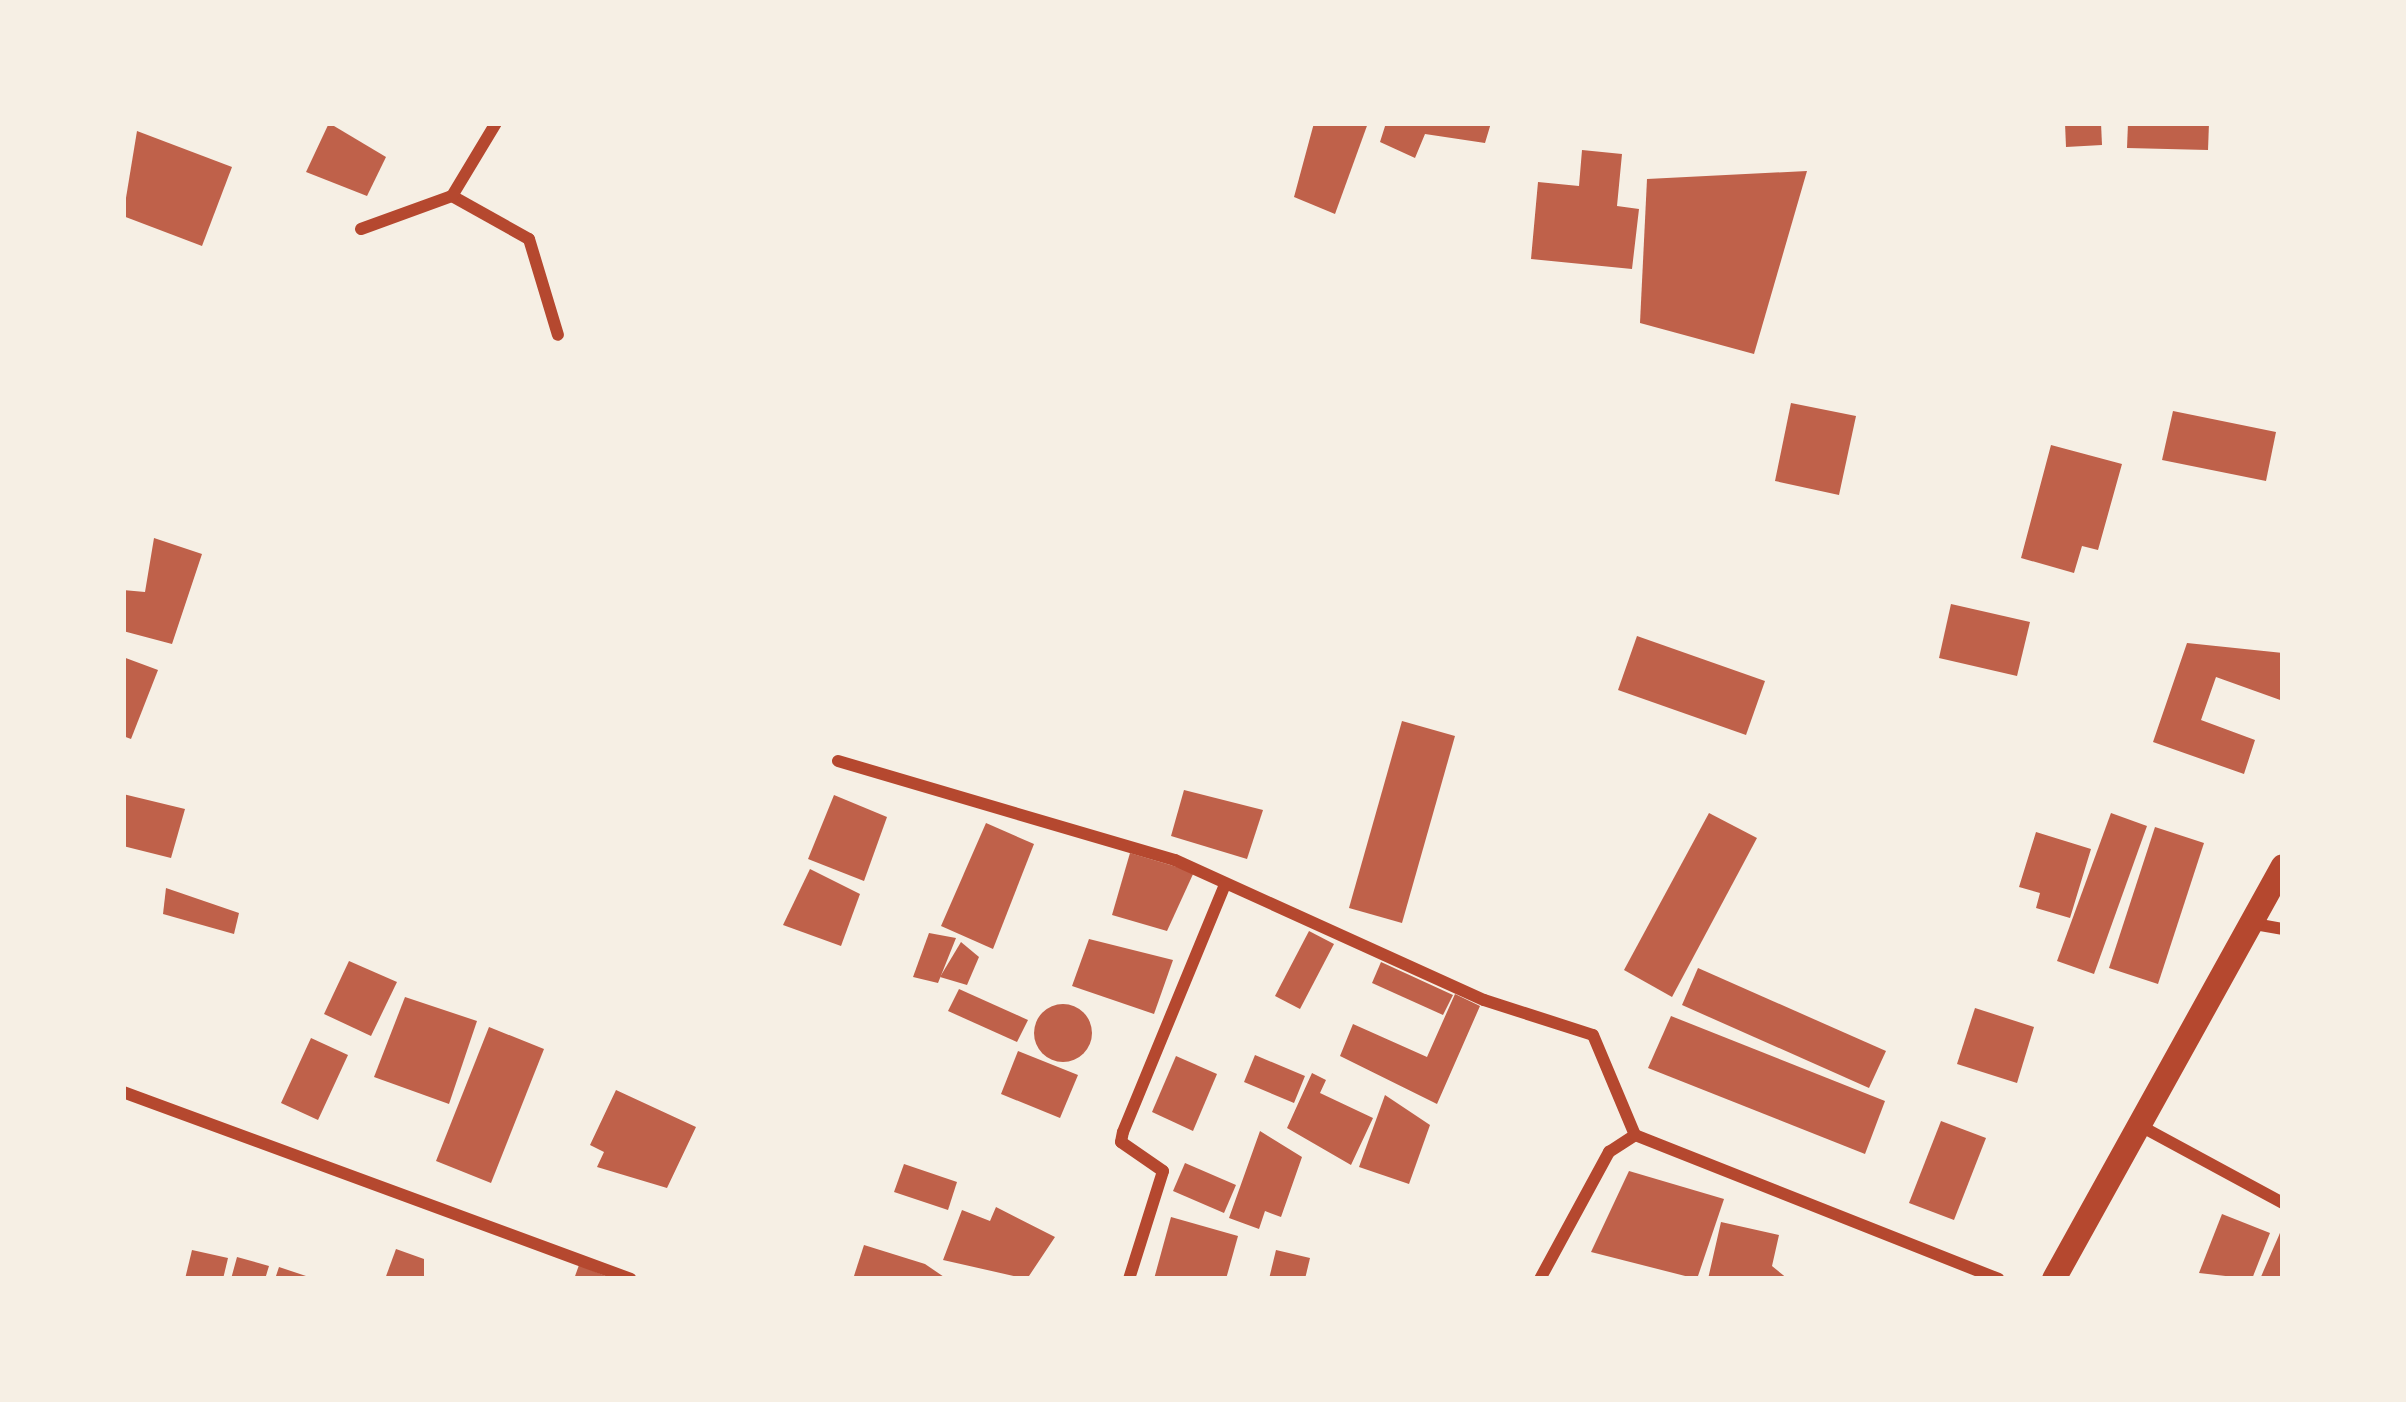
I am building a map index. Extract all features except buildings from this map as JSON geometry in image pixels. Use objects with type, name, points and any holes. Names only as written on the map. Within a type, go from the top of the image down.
[{"type":"main road","points":[[2054,1279],[2134,1122],[2283,866]]},
{"type":"street","points":[[361,229],[452,196],[496,123]]},
{"type":"street","points":[[452,196],[529,239],[558,334]]},
{"type":"street","points":[[838,761],[1149,850],[1484,1000],[1593,1035],[1635,1135],[1998,1279]]},
{"type":"street","points":[[1129,1279],[1162,1171],[1121,1142],[1123,1132],[1225,884]]},
{"type":"street","points":[[2248,923],[2283,929]]},
{"type":"street","points":[[123,1092],[631,1279]]},
{"type":"street","points":[[2134,1122],[2283,1203]]},
{"type":"street","points":[[1540,1279],[1609,1152],[1635,1135]]}]
